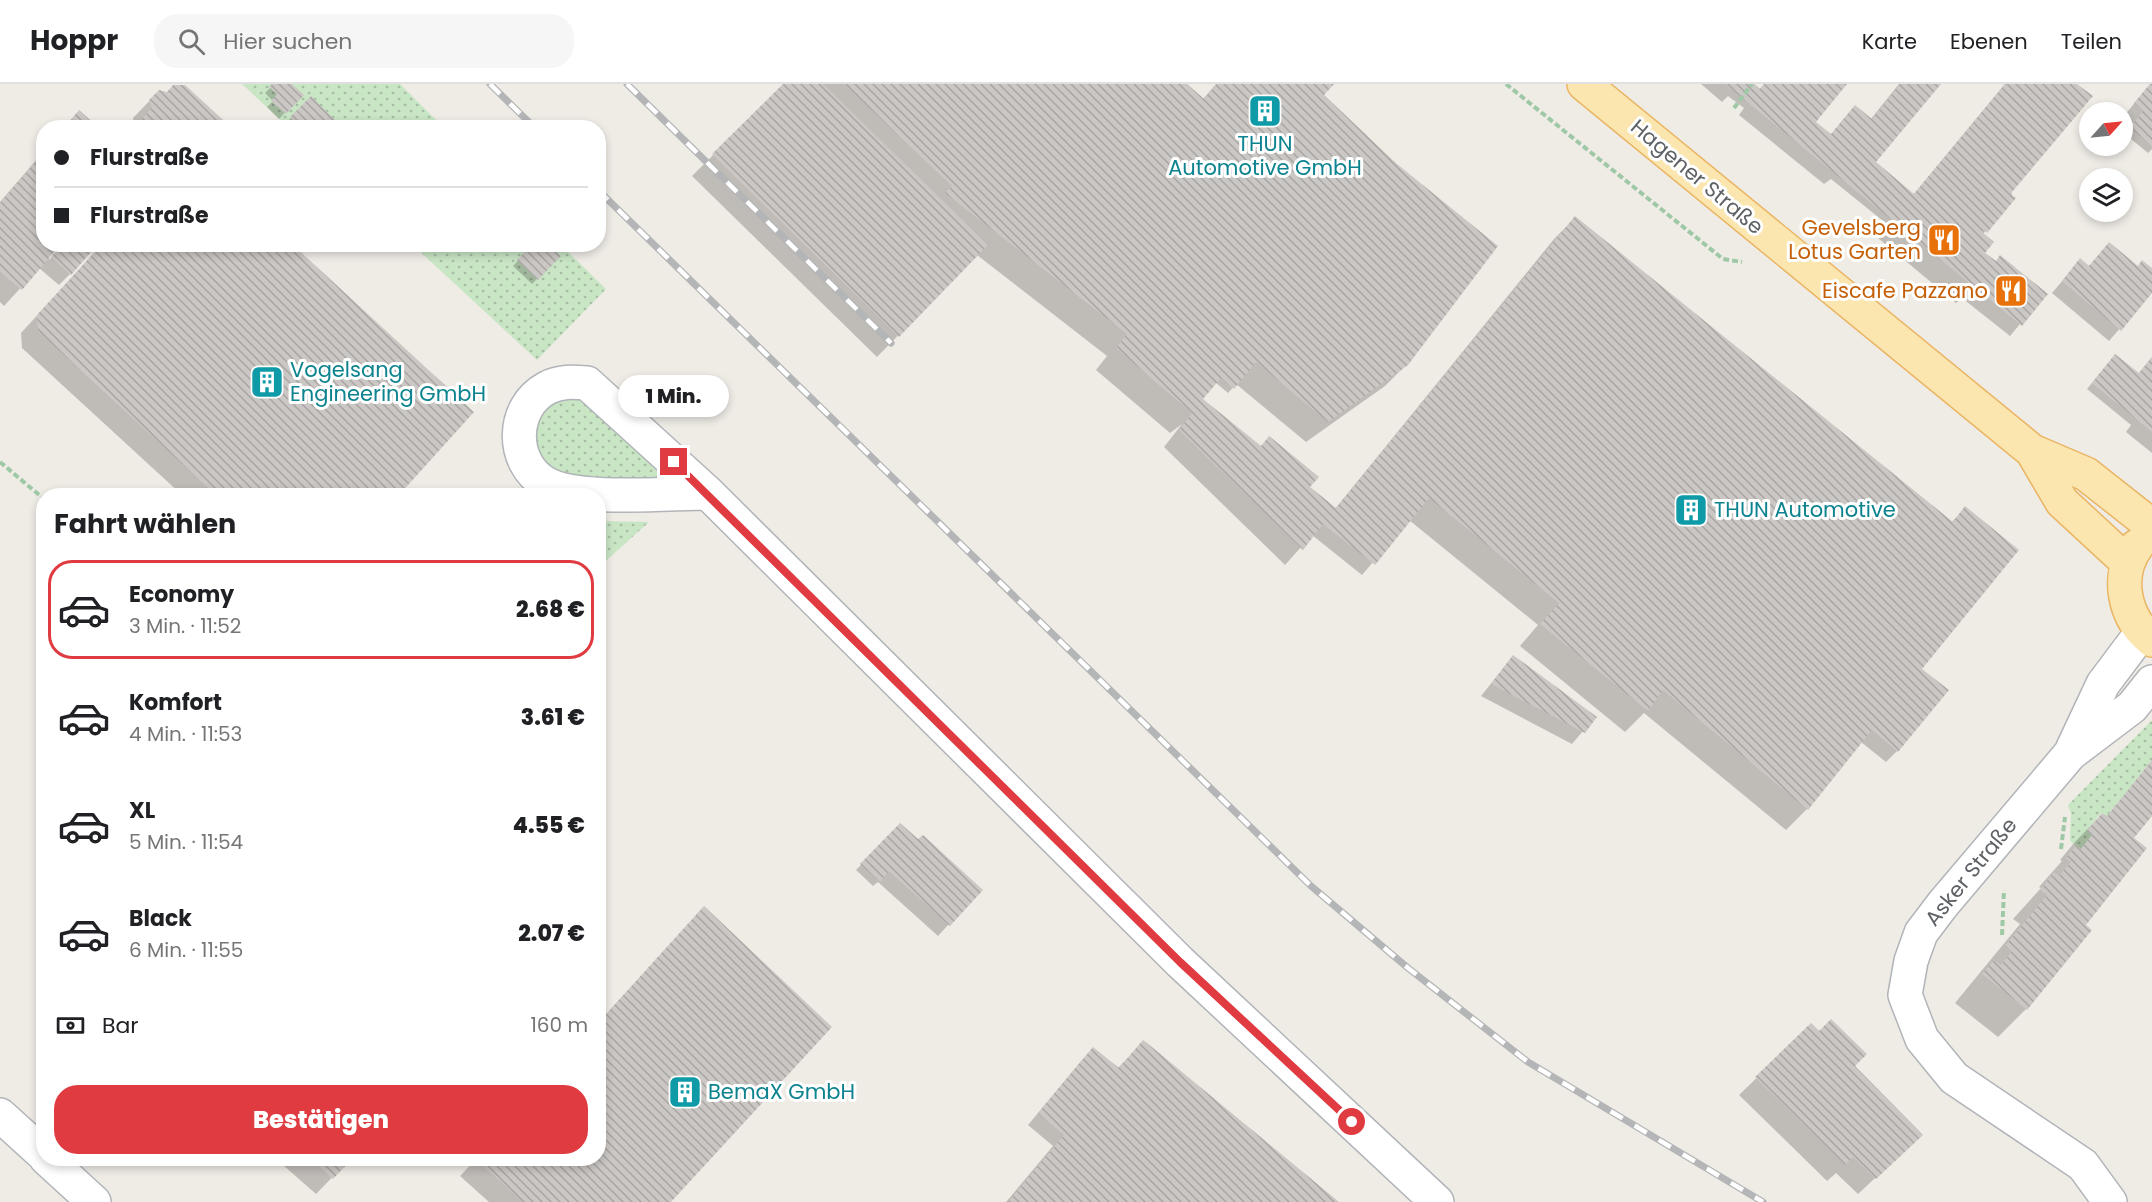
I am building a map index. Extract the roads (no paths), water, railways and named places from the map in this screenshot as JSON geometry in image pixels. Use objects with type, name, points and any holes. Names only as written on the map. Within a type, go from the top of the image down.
[{"type":"main road","name":"Hagener Straße","points":[[1584,84],[2032,451],[2086,474],[2152,527],[2134,549],[2124,582],[2126,600],[2132,617],[2147,636]]},
{"type":"main road","name":"Hagener Straße","points":[[2032,451],[2062,502],[2128,563]]},
{"type":"street","points":[[558,488],[545,482],[528,466],[519,440],[523,415],[534,398],[547,388],[567,381],[587,383],[708,494],[1180,962],[1437,1202]]},
{"type":"street","points":[[606,493],[708,494]]},
{"type":"street","name":"Asker Straße","points":[[2070,754],[2103,684],[2147,636]]},
{"type":"street","name":"Asker Straße","points":[[2110,1202],[2083,1166],[1954,1078],[1922,1039],[1905,995],[1911,961],[1921,933],[1971,869],[2070,754],[2132,707],[2152,682]]},
{"type":"street","points":[[0,1115],[36,1149]]},
{"type":"street","points":[[55,1166],[94,1202]]},
{"type":"railway","points":[[490,84],[527,120]]},
{"type":"railway","points":[[627,84],[891,343]]},
{"type":"railway","points":[[606,198],[1311,886],[1408,968],[1528,1062],[1763,1202]]},
{"type":"place","name":"THUN Automotive GmbH","points":[[1265,111]]},
{"type":"place","name":"Gevelsberg Lotus Garten","points":[[1944,240]]},
{"type":"place","name":"Eiscafe Pazzano","points":[[2011,291]]},
{"type":"place","name":"Vogelsang Engineering GmbH","points":[[267,382]]},
{"type":"place","name":"THUN Automotive","points":[[1691,510]]},
{"type":"place","name":"BemaX GmbH","points":[[685,1092]]}]
